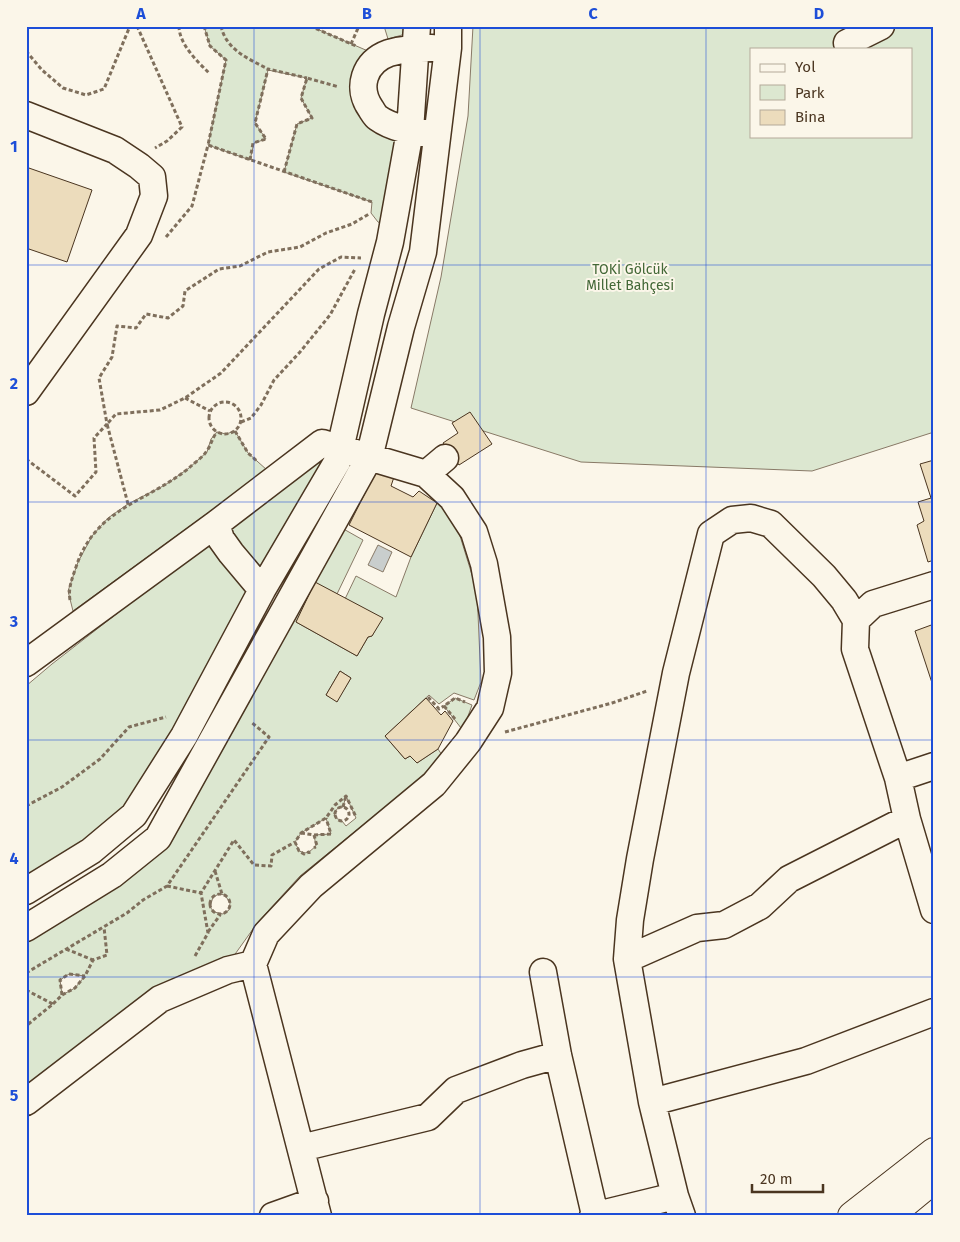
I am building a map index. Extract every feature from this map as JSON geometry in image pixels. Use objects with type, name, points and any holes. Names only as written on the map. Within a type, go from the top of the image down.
[{"type":"main road","points":[[852,1216],[934,1152]]},
{"type":"main road","points":[[889,1216],[934,1179]]},
{"type":"street","points":[[847,43],[881,26]]},
{"type":"street","points":[[26,891],[91,851],[134,815],[184,736],[262,590],[337,462],[371,314],[390,242],[410,131],[416,37]]},
{"type":"street","points":[[26,928],[112,876],[158,838],[369,458],[401,327],[422,252],[437,134],[448,37],[416,37],[370,65],[362,81],[366,101],[377,118],[410,131],[437,134]]},
{"type":"street","points":[[26,116],[115,150],[152,177],[154,196],[140,235],[26,392]]},
{"type":"street","points":[[26,663],[216,524],[322,443],[369,458],[436,466],[452,498],[474,532],[484,564],[498,637],[498,673],[490,708],[463,733],[434,784],[311,886],[266,934],[253,964],[317,1209],[273,1216]]},
{"type":"street","points":[[543,972],[558,1056],[594,1215],[679,1206],[652,1102],[627,959],[630,920],[674,681],[711,534],[732,520],[751,518],[772,524],[824,576],[844,600],[856,620],[855,649],[898,778],[907,819],[934,910]]},
{"type":"street","points":[[216,524],[221,539],[262,590]]},
{"type":"street","points":[[856,620],[873,604],[934,586]]},
{"type":"street","points":[[898,778],[934,766]]},
{"type":"street","points":[[627,959],[697,928],[724,925],[760,906],[789,879],[907,819]]},
{"type":"street","points":[[26,1102],[160,999],[228,970],[253,964]]},
{"type":"street","points":[[652,1102],[806,1061],[934,1012]]},
{"type":"street","points":[[301,1148],[428,1117],[456,1090],[522,1065],[558,1056]]},
{"type":"path","points":[[26,51],[42,70],[63,88],[86,95],[104,89],[130,26]]},
{"type":"path","points":[[137,26],[182,127],[167,141],[151,150]]},
{"type":"path","points":[[179,26],[179,31],[192,57],[209,73]]},
{"type":"path","points":[[161,243],[192,206],[208,145],[226,60],[210,46],[204,26]]},
{"type":"path","points":[[221,26],[222,32],[234,51],[268,70],[342,87]]},
{"type":"path","points":[[310,26],[359,48]]},
{"type":"path","points":[[351,44],[359,26]]},
{"type":"path","points":[[250,160],[254,143],[266,139],[254,123],[268,70]]},
{"type":"path","points":[[284,172],[297,124],[312,118],[301,98],[308,78]]},
{"type":"path","points":[[208,145],[372,202]]},
{"type":"path","points":[[128,504],[107,424],[99,378],[112,357],[117,326],[136,328],[146,314],[168,318],[183,306],[184,291],[219,268],[240,266],[268,252],[300,247],[326,233],[352,224],[371,213]]},
{"type":"path","points":[[26,459],[75,496],[96,472],[94,438],[116,414],[160,410],[185,398],[221,373],[319,269],[341,257],[361,258],[330,315],[274,380],[261,405],[251,418],[241,422],[235,431],[226,434],[217,432],[210,424],[210,411]]},
{"type":"path","points":[[185,398],[210,411]]},
{"type":"path","points":[[210,411],[221,402],[232,403],[240,411],[241,422]]},
{"type":"path","points":[[235,431],[248,453],[261,465]]},
{"type":"path","points":[[71,604],[68,591],[78,562],[92,536],[108,518],[128,504],[165,485],[189,468],[207,452],[211,439],[217,432]]},
{"type":"path","points":[[444,706],[463,733],[612,703],[674,681]]},
{"type":"path","points":[[428,697],[439,709],[455,698],[472,705]]},
{"type":"path","points":[[26,806],[62,787],[100,759],[129,727],[172,716]]},
{"type":"path","points":[[343,807],[346,796]]},
{"type":"path","points":[[208,933],[201,893],[234,840],[254,866],[270,866],[272,855],[295,842],[301,833],[326,818],[335,805],[346,796]]},
{"type":"path","points":[[346,796],[356,818],[351,822]]},
{"type":"path","points":[[343,807],[347,809],[348,815],[346,820],[339,821],[334,813],[338,808],[343,807]]},
{"type":"path","points":[[301,833],[314,835],[332,834],[326,818]]},
{"type":"path","points":[[295,842],[299,851],[304,854],[316,846],[314,835]]},
{"type":"path","points":[[309,852],[309,861]]},
{"type":"path","points":[[192,963],[220,914],[229,910],[228,898],[222,894],[215,871]]},
{"type":"path","points":[[167,886],[201,893]]},
{"type":"path","points":[[220,914],[214,912],[210,903],[213,897],[222,894]]},
{"type":"path","points":[[66,949],[93,960],[108,955],[104,927]]},
{"type":"path","points":[[26,1026],[62,995],[75,988],[85,976],[93,960]]},
{"type":"path","points":[[62,995],[60,980],[68,974],[85,976]]},
{"type":"path","points":[[26,990],[53,1004]]},
{"type":"green space","points":[[204,26],[310,26],[368,51],[354,71],[399,139],[385,225],[378,222],[371,213],[372,202],[284,172],[297,124],[312,118],[301,98],[307,78],[268,70],[255,123],[266,139],[254,143],[250,160],[208,145],[226,60],[210,46]]},
{"type":"green space","points":[[384,26],[409,26],[409,33],[388,39]]},
{"type":"green space","name":"TOKİ Gölcük Millet Bahçesi","points":[[473,26],[934,26],[934,432],[812,471],[581,462],[411,408],[441,277],[468,116]]},
{"type":"green space","points":[[235,431],[248,453],[267,470],[73,611],[68,591],[78,562],[92,536],[108,518],[128,504],[165,485],[189,468],[207,452],[211,439],[217,432],[226,434]]},
{"type":"green space","points":[[319,452],[330,462],[235,628],[125,812],[26,884],[26,686],[245,514]]},
{"type":"green space","points":[[437,503],[452,510],[477,591],[481,682],[474,700],[454,693],[439,704],[429,695],[385,736],[405,759],[410,756],[417,763],[438,749],[442,755],[415,783],[300,876],[258,922],[228,964],[26,1087],[26,938],[128,875],[340,527],[363,540],[337,594],[315,583],[296,622],[357,656],[368,637],[372,636],[382,618],[345,599],[356,576],[396,597],[411,557]],"holes":[[[340,671],[351,678],[337,701],[326,695]],[[346,796],[356,818],[346,826],[336,818],[334,813],[338,808],[343,807]],[[326,818],[331,834],[314,835],[316,846],[305,853],[299,851],[295,842],[301,833]],[[219,894],[225,895],[230,903],[229,910],[223,914],[214,912],[210,907],[213,897]],[[69,974],[85,976],[75,988],[62,995],[60,980]]]},
{"type":"green space","points":[[455,698],[472,705],[467,719],[461,728],[444,706]]},
{"type":"shaded area","points":[[378,545],[392,552],[383,572],[368,565]]},
{"type":"building","points":[[26,167],[92,190],[67,262],[26,248]]},
{"type":"building","points":[[470,412],[492,444],[459,465],[443,443],[458,433],[452,423]]},
{"type":"building","points":[[934,460],[934,560],[928,562],[917,525],[924,521],[918,502],[931,498],[920,464]]},
{"type":"building","points":[[376,471],[394,477],[391,486],[413,497],[419,491],[437,503],[411,557],[349,525]]},
{"type":"building","points":[[315,582],[383,618],[372,636],[368,637],[357,656],[296,622]]},
{"type":"building","points":[[934,624],[934,689],[915,631]]},
{"type":"building","points":[[340,671],[351,678],[337,702],[326,695]]},
{"type":"building","points":[[426,698],[441,715],[445,711],[453,721],[438,749],[417,763],[410,756],[405,759],[385,736]]}]
